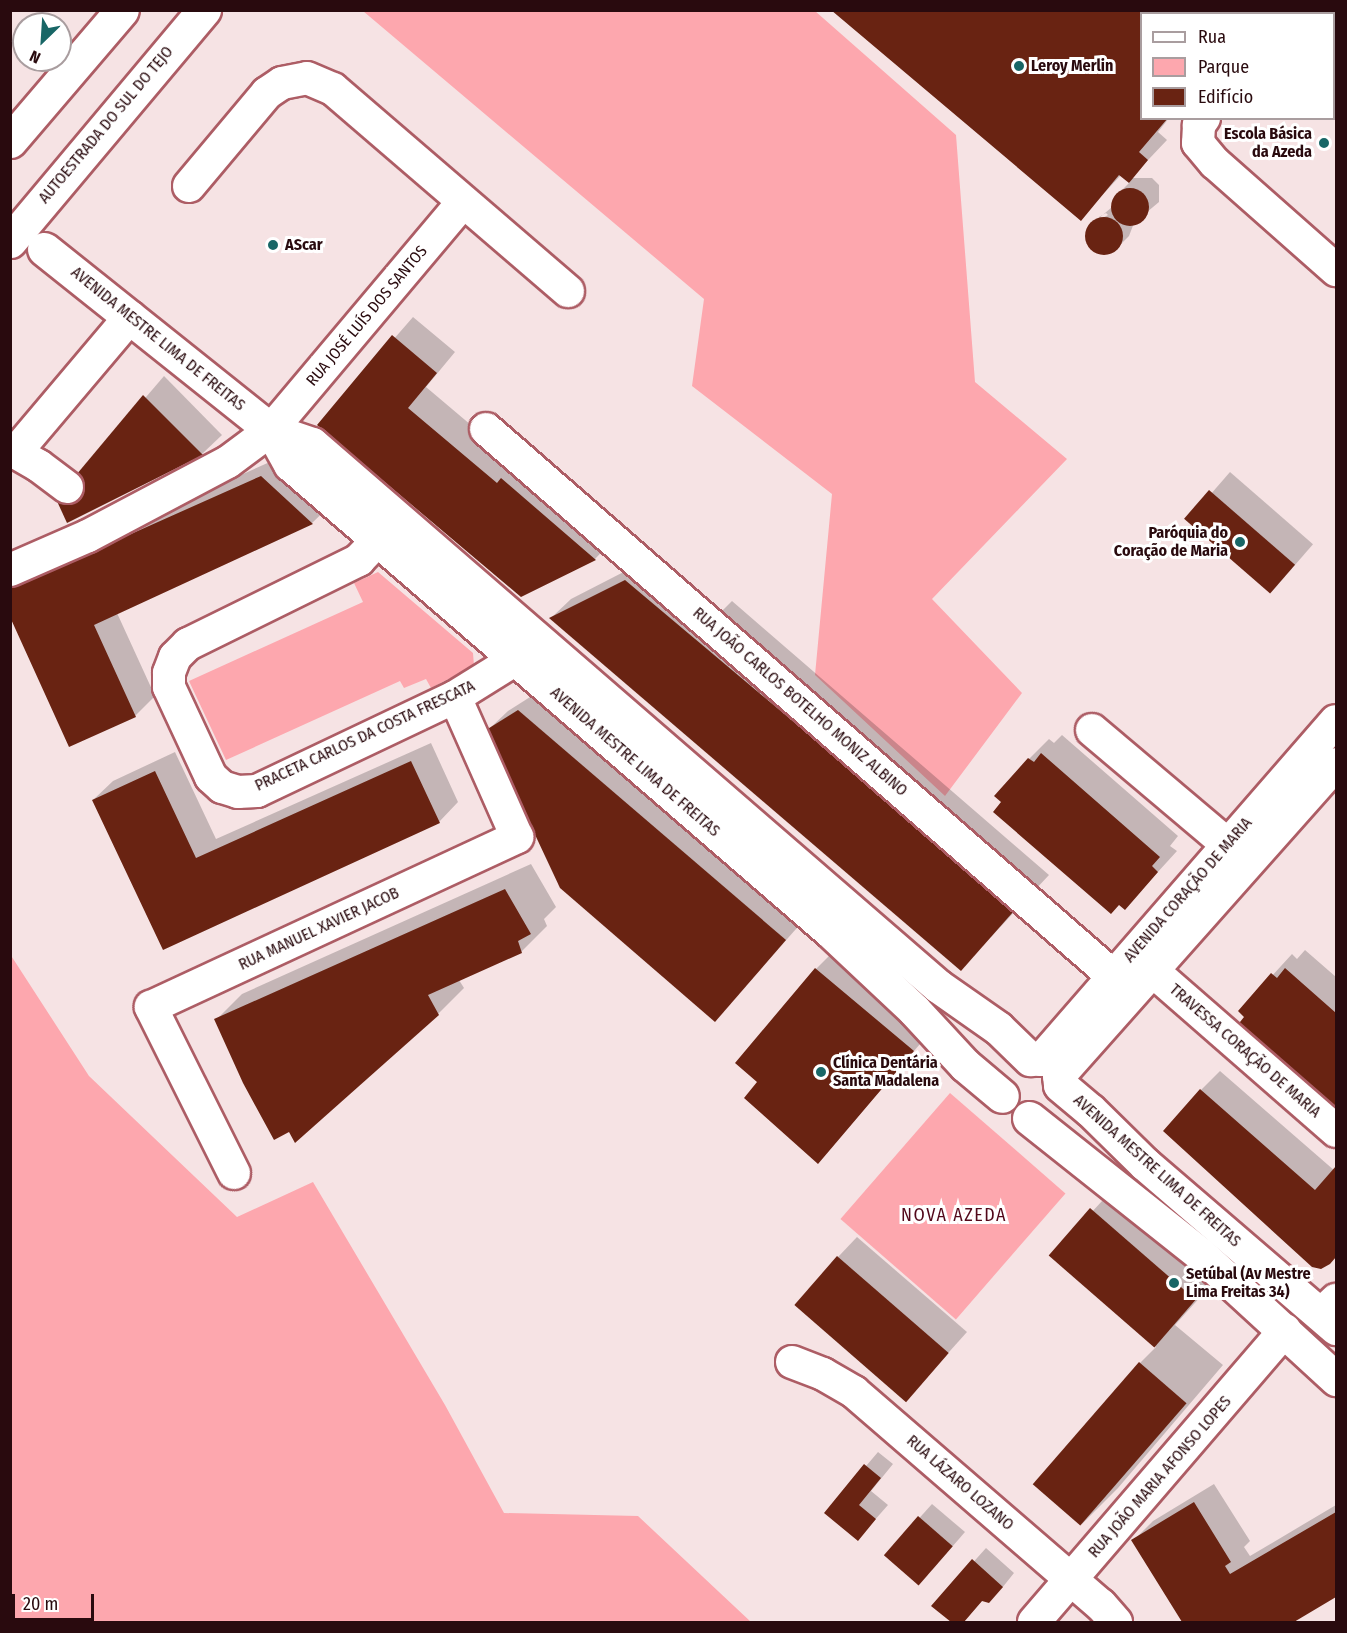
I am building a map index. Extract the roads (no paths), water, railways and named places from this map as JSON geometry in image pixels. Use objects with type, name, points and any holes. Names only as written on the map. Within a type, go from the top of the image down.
[{"type":"main road","points":[[10,141],[122,10]]},
{"type":"main road","name":"AUTOESTRADA DO SUL DO TEJO","points":[[10,241],[204,10]]},
{"type":"main road","name":"AVENIDA MESTRE LIMA DE FREITAS","points":[[44,249],[271,430],[312,444],[938,986],[998,1028],[1047,1070],[1145,1164],[1331,1314]]},
{"type":"main road","name":"AVENIDA MESTRE LIMA DE FREITAS","points":[[271,430],[290,464],[830,932],[914,1010],[965,1065],[1002,1096]]},
{"type":"main road","points":[[1021,1061],[1047,1070],[1060,1092],[1047,1111],[1029,1118],[1018,1115],[1006,1106],[1002,1096],[1002,1085],[1006,1076],[1021,1061]]},
{"type":"main road","name":"AVENIDA MESTRE LIMA DE FREITAS","points":[[1029,1118],[1200,1254],[1336,1379]]},
{"type":"street","points":[[189,186],[267,93],[282,83],[307,78],[333,89],[462,203],[568,291]]},
{"type":"street","points":[[1202,120],[1199,124],[1198,143],[1215,163],[1336,270]]},
{"type":"street","name":"RUA JOSÉ LUÍS DOS SANTOS","points":[[10,570],[88,537],[228,462],[271,430],[462,203]]},
{"type":"street","points":[[12,452],[21,446],[130,317]]},
{"type":"street","name":"RUA JOÃO CARLOS BOTELHO MONIZ ALBINO","points":[[486,429],[1113,976]]},
{"type":"street","points":[[12,452],[39,465],[67,487]]},
{"type":"street","name":"PRACETA CARLOS DA COSTA FRESCATA","points":[[378,540],[359,560],[188,644],[176,657],[169,673],[169,687],[211,777],[222,787],[238,792],[257,791],[455,697],[516,659]]},
{"type":"street","name":"RUA MANUEL XAVIER JACOB","points":[[234,1173],[151,1007],[517,837],[455,697]]},
{"type":"street","name":"AVENIDA CORAÇÃO DE MARIA","points":[[1047,1070],[1113,976],[1336,721]]},
{"type":"street","points":[[1092,730],[1228,845]]},
{"type":"street","name":"AVENIDA CORAÇÃO DE MARIA","points":[[1047,1070],[1154,972],[1336,764]]},
{"type":"street","name":"TRAVESSA CORAÇÃO DE MARIA","points":[[1154,972],[1336,1131]]},
{"type":"street","name":"RUA JOÃO MARIA AFONSO LOPES","points":[[1034,1623],[1285,1330]]},
{"type":"street","name":"RUA LÁZARO LOZANO","points":[[792,1362],[823,1374],[854,1392],[1071,1580],[1116,1623]]},
{"type":"place","name":"Leroy Merlin","points":[[1019,66]]},
{"type":"place","name":"Escola Básica da Azeda","points":[[1324,143]]},
{"type":"place","name":"AScar","points":[[273,245]]},
{"type":"place","name":"Paróquia do Coração de Maria","points":[[1240,542]]},
{"type":"place","name":"Clínica Dentária Santa Madalena","points":[[821,1072]]},
{"type":"place","name":"Setúbal (Av Mestre Lima Freitas 34)","points":[[1174,1283]]},
{"type":"district","name":"NOVA AZEDA","points":[[954,1215]]}]
